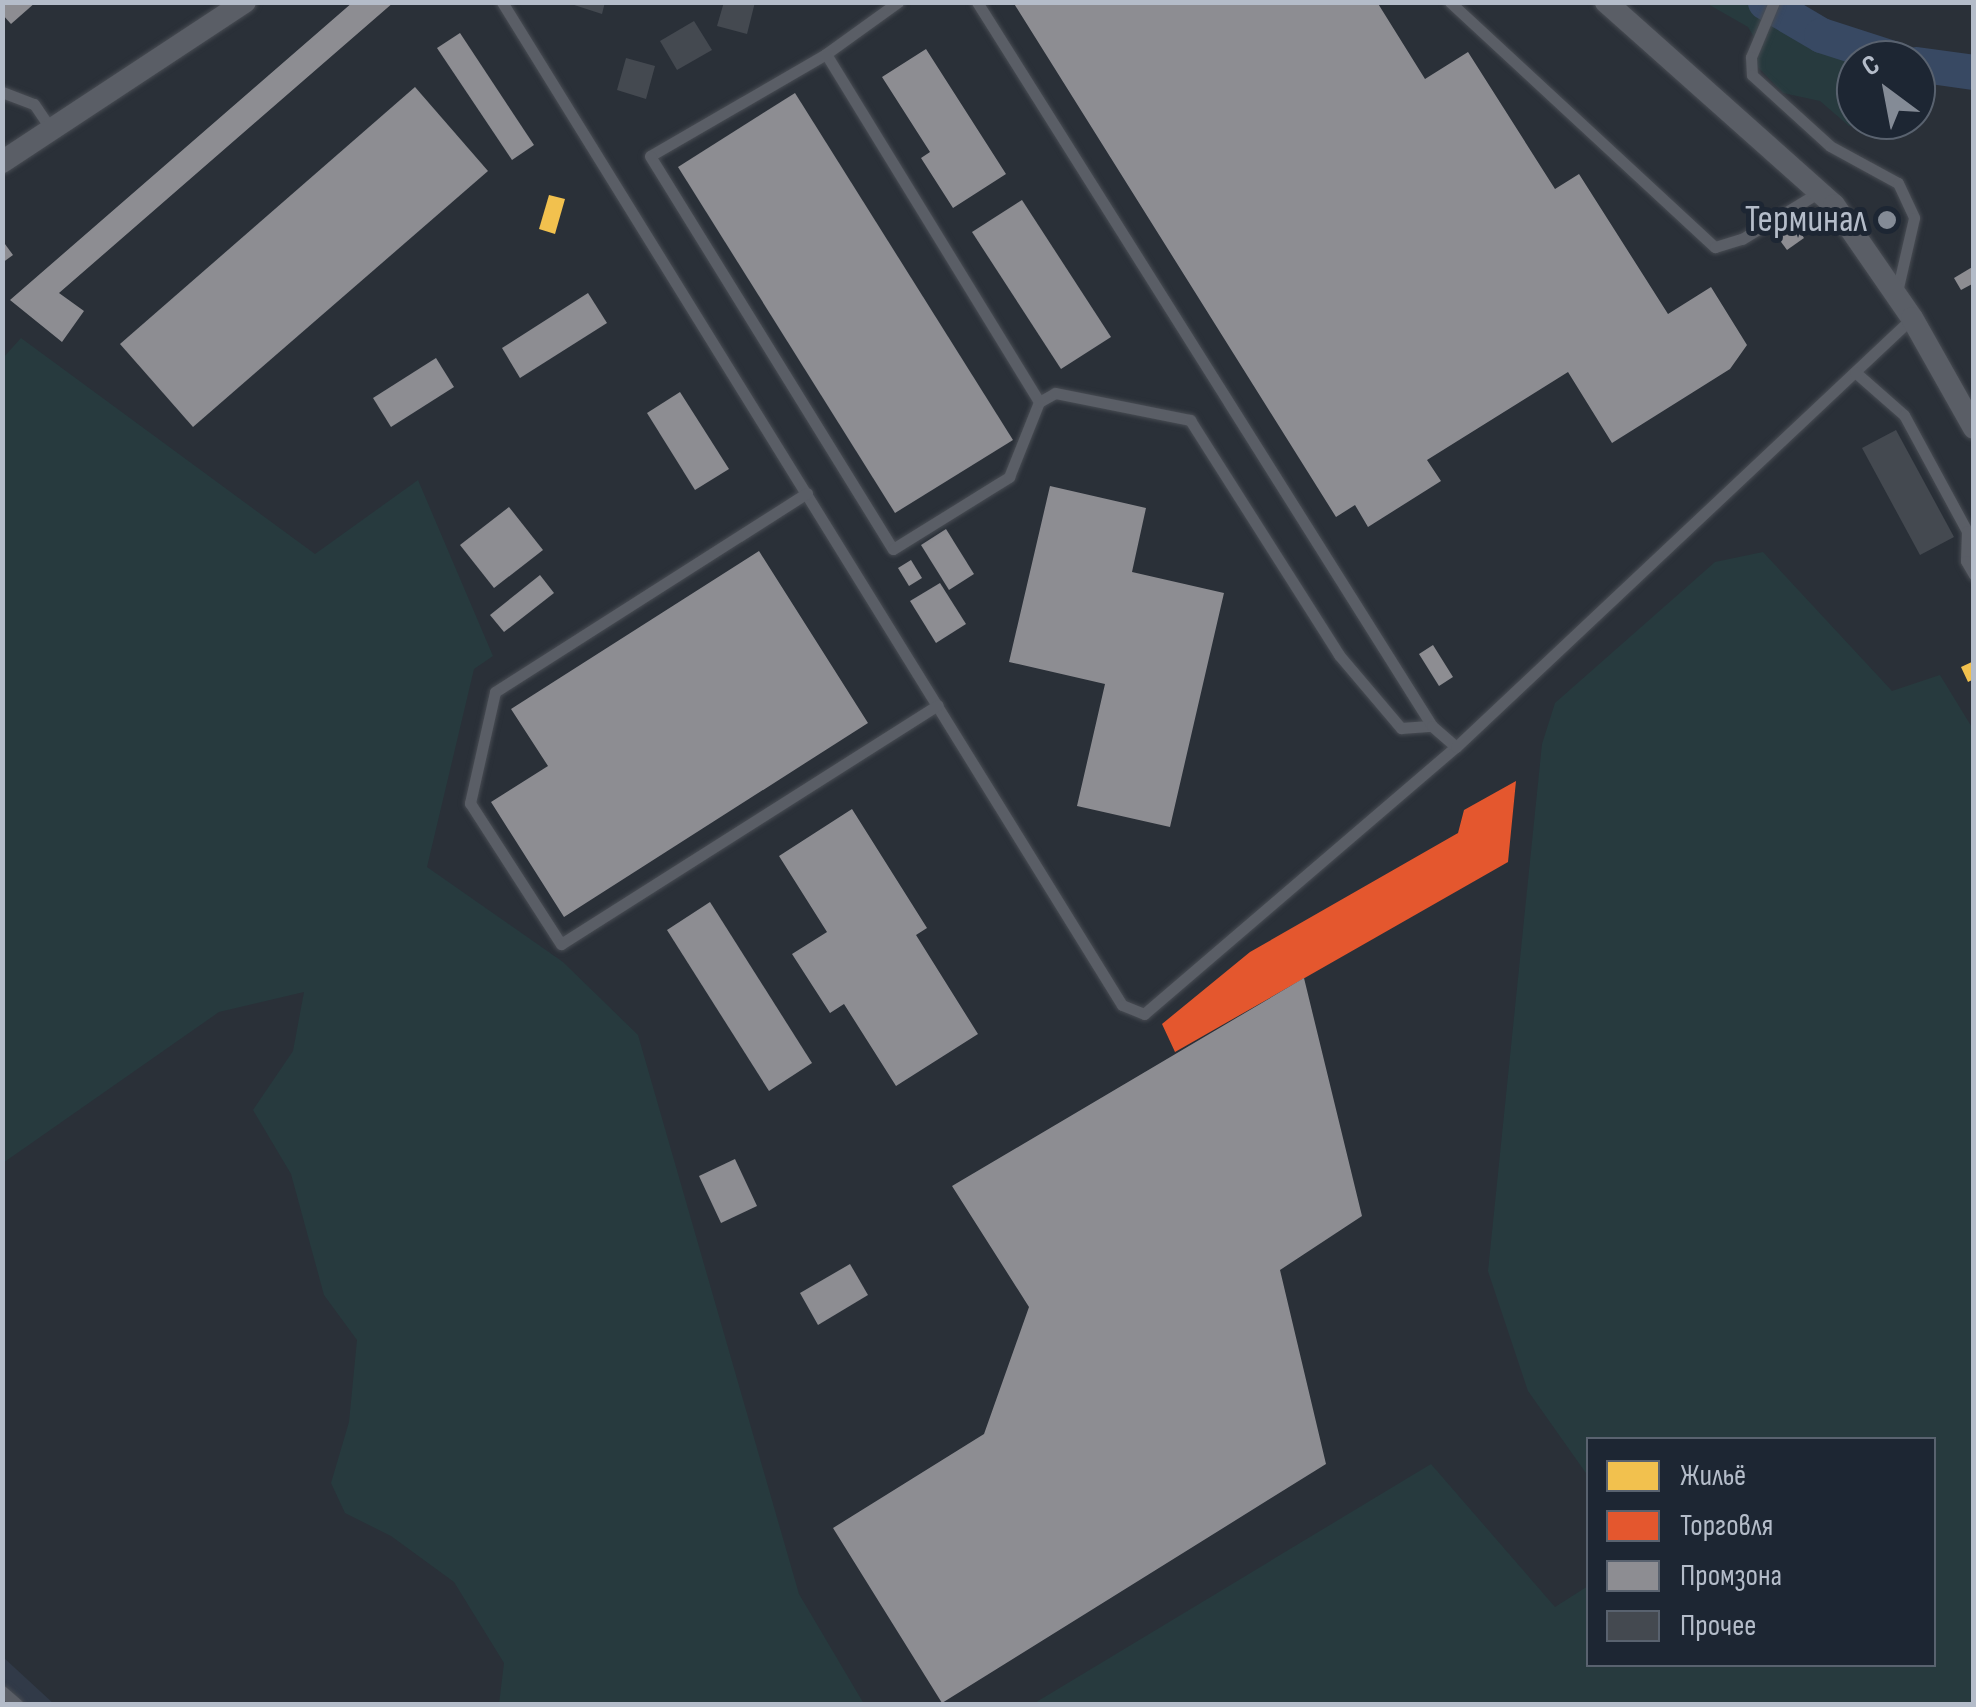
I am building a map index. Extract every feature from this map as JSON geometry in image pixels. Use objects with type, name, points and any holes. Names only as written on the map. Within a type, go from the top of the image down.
[{"type":"street","points":[[2,162],[245,2]]},
{"type":"street","points":[[1606,2],[1820,191],[1912,318],[1974,428]]},
{"type":"lane","points":[[502,2],[1122,1006],[1144,1014],[1456,748],[1912,318]]},
{"type":"lane","points":[[898,2],[826,54],[650,156],[893,549],[1008,477],[1038,402],[1056,393],[1190,420],[1339,654],[1401,728],[1432,726]]},
{"type":"lane","points":[[977,2],[1432,726],[1456,748]]},
{"type":"lane","points":[[1450,2],[1715,247],[1742,239],[1820,191]]},
{"type":"lane","points":[[1771,8],[1751,57],[1752,75],[1830,146],[1898,184],[1914,218],[1896,296]]},
{"type":"lane","points":[[826,54],[1038,402]]},
{"type":"lane","points":[[2,92],[34,104],[51,128]]},
{"type":"lane","points":[[1855,372],[1904,416],[1966,531],[1966,561],[1974,575]]},
{"type":"lane","points":[[807,493],[495,692],[470,802],[561,944],[937,705]]},
{"type":"lane","points":[[2,1691],[17,1704]]},
{"type":"shaded area","points":[[3,1657],[54,1704],[3,1704]]},
{"type":"green space","points":[[1706,3],[1746,3],[1797,35],[1836,49],[1836,115],[1820,101],[1783,93],[1755,64],[1758,44],[1748,27]]},
{"type":"green space","points":[[21,338],[315,554],[418,480],[493,656],[474,669],[427,867],[563,962],[638,1035],[799,1594],[864,1704],[499,1704],[504,1663],[454,1582],[391,1536],[345,1513],[331,1483],[349,1422],[357,1340],[324,1295],[291,1174],[253,1110],[293,1051],[304,992],[219,1012],[3,1163],[2,359]]},
{"type":"green space","points":[[1763,552],[1892,691],[1940,675],[1973,729],[1973,1704],[1033,1704],[1431,1464],[1555,1607],[1586,1587],[1586,1667],[1936,1667],[1936,1437],[1586,1437],[1586,1473],[1528,1391],[1488,1271],[1542,744],[1555,703],[1715,562]]},
{"type":"building: Жильё","points":[[549,195],[565,199],[555,234],[539,229]]},
{"type":"building: Жильё","points":[[1974,661],[1974,679],[1968,682],[1961,667]]},
{"type":"building: Торговля","points":[[1516,781],[1508,862],[1175,1052],[1162,1024],[1250,952],[1458,833],[1464,810]]},
{"type":"building: Промзона","points":[[6,2],[36,2],[11,24],[2,14]]},
{"type":"building: Промзона","points":[[353,2],[394,2],[59,293],[84,311],[62,342],[10,300]]},
{"type":"building: Промзона","points":[[1013,2],[1377,2],[1425,79],[1468,52],[1555,189],[1579,174],[1668,314],[1711,287],[1747,345],[1730,369],[1612,443],[1568,372],[1427,460],[1441,481],[1368,527],[1355,505],[1336,517]]},
{"type":"building: Промзона","points":[[460,33],[534,145],[512,160],[437,48]]},
{"type":"building: Промзона","points":[[926,49],[1006,174],[953,208],[921,158],[930,152],[882,77]]},
{"type":"building: Промзона","points":[[415,87],[488,171],[193,427],[120,344]]},
{"type":"building: Промзона","points":[[795,93],[1013,440],[895,513],[678,167]]},
{"type":"building: Промзона","points":[[1022,200],[1111,337],[1061,369],[972,232]]},
{"type":"building: Промзона","points":[[1794,223],[1804,238],[1787,250],[1776,235]]},
{"type":"building: Промзона","points":[[2,240],[13,255],[2,263]]},
{"type":"building: Промзона","points":[[1974,266],[1974,283],[1961,290],[1954,278]]},
{"type":"building: Промзона","points":[[588,293],[607,323],[520,378],[502,348]]},
{"type":"building: Промзона","points":[[436,358],[454,387],[391,427],[373,398]]},
{"type":"building: Промзона","points":[[680,392],[729,469],[695,490],[647,413]]},
{"type":"building: Промзона","points":[[1050,486],[1146,508],[1132,572],[1224,593],[1170,827],[1077,806],[1105,684],[1009,662]]},
{"type":"building: Промзона","points":[[509,507],[543,550],[494,588],[460,545]]},
{"type":"building: Промзона","points":[[946,529],[974,574],[949,590],[921,545]]},
{"type":"building: Промзона","points":[[759,551],[868,723],[564,917],[491,802],[548,766],[511,709]]},
{"type":"building: Промзона","points":[[911,560],[922,578],[909,586],[898,568]]},
{"type":"building: Промзона","points":[[540,575],[554,593],[504,632],[490,615]]},
{"type":"building: Промзона","points":[[940,583],[966,624],[936,643],[910,601]]},
{"type":"building: Промзона","points":[[1433,645],[1453,677],[1439,686],[1419,654]]},
{"type":"building: Промзона","points":[[852,809],[927,928],[916,935],[978,1034],[896,1086],[844,1004],[830,1013],[792,954],[827,932],[779,856]]},
{"type":"building: Промзона","points":[[710,902],[812,1063],[769,1091],[667,930]]},
{"type":"building: Промзона","points":[[1304,978],[1362,1216],[1280,1270],[1326,1464],[942,1703],[833,1528],[984,1434],[1029,1307],[952,1186]]},
{"type":"building: Промзона","points":[[735,1159],[757,1206],[721,1223],[699,1176]]},
{"type":"building: Промзона","points":[[850,1264],[868,1295],[818,1325],[800,1293]]},
{"type":"building: Прочее","points":[[565,2],[605,2],[602,14]]},
{"type":"building: Прочее","points":[[724,2],[755,2],[747,34],[717,26]]},
{"type":"building: Прочее","points":[[694,21],[712,50],[677,70],[660,41]]},
{"type":"building: Прочее","points":[[626,58],[655,66],[646,99],[617,90]]},
{"type":"building: Прочее","points":[[1896,430],[1954,537],[1920,555],[1862,448]]},
{"type":"waterway","points":[[1765,2],[1837,40]]},
{"type":"waterway","points":[[1936,67],[1974,72]]},
{"type":"place","name":"Терминал","points":[[1887,220]]}]
